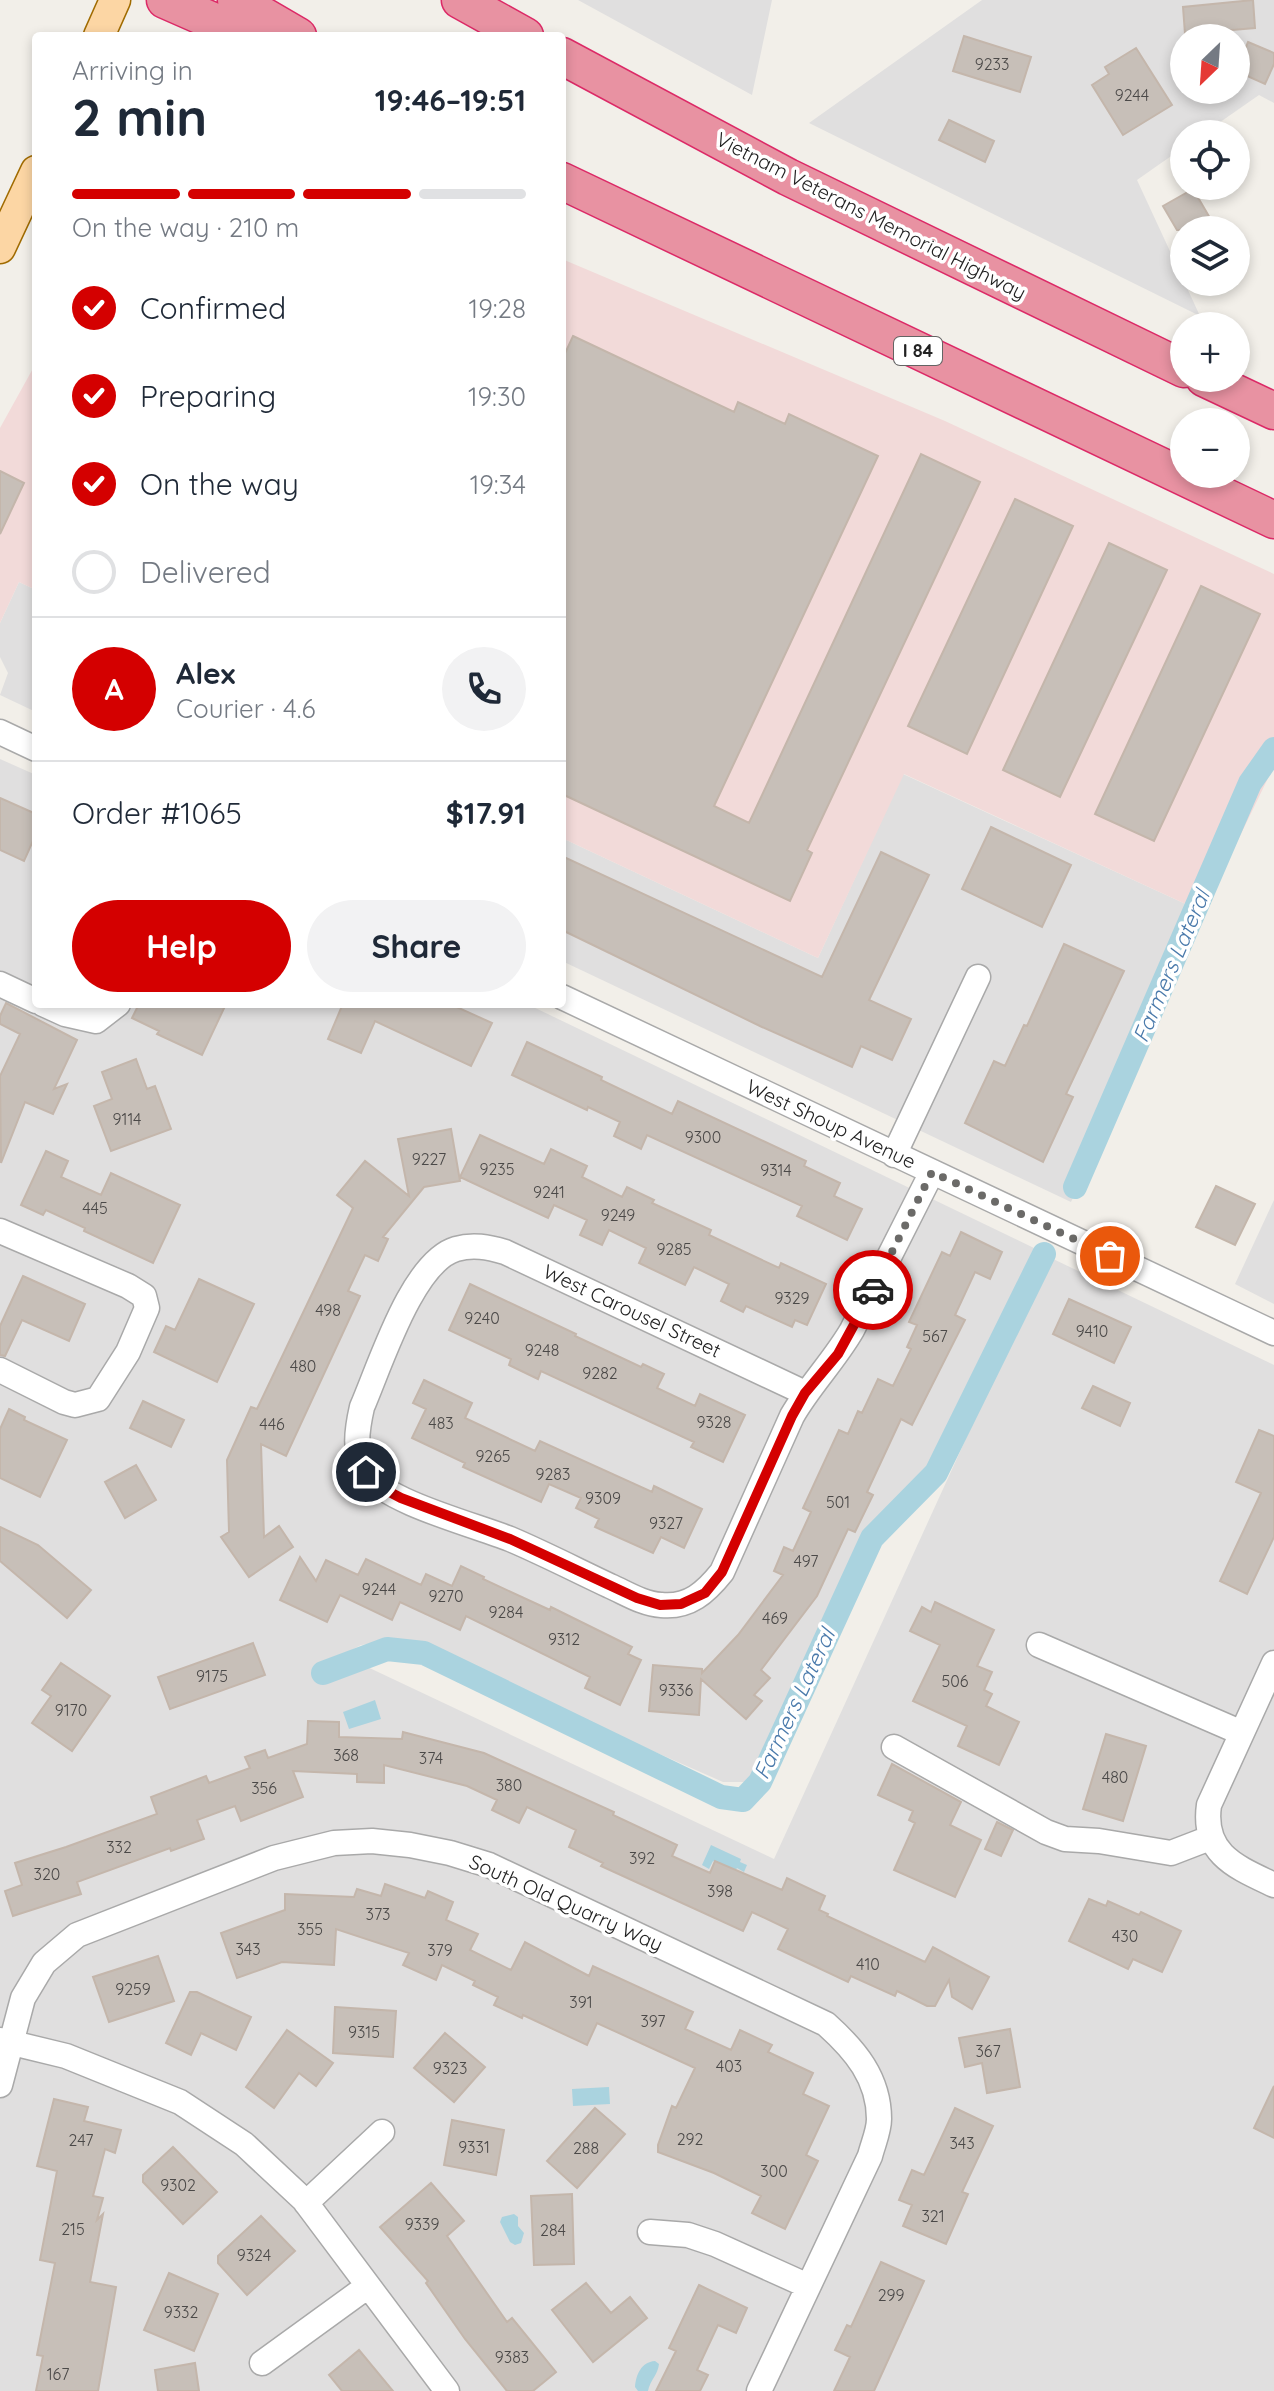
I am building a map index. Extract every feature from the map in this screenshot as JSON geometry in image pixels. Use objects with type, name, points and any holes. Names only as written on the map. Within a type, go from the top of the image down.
[{"type":"highway","points":[[165,0],[238,32]]},
{"type":"highway","points":[[236,0],[291,32]]},
{"type":"highway","points":[[460,0],[518,32]]},
{"type":"highway","name":"Vietnam Veterans Memorial Highway","points":[[566,58],[788,177],[1170,362]]},
{"type":"highway","name":"I 84","points":[[566,183],[1274,520]]},
{"type":"highway","points":[[1234,392],[1274,411]]},
{"type":"main road","points":[[101,32],[115,0]]},
{"type":"main road","points":[[0,248],[32,180]]},
{"type":"street","points":[[0,732],[32,747]]},
{"type":"street","points":[[894,1155],[978,977]]},
{"type":"street","points":[[0,984],[32,999]]},
{"type":"street","name":"West Shoup Avenue","points":[[566,999],[1274,1333]]},
{"type":"street","points":[[52,1008],[96,1021],[113,1008]]},
{"type":"street","points":[[805,1393],[838,1354],[852,1330],[932,1172]]},
{"type":"street","points":[[0,1231],[128,1286],[144,1296],[147,1308],[128,1352],[98,1399],[75,1405],[64,1402],[0,1370]]},
{"type":"street","name":"West Carousel Street","points":[[480,1245],[505,1252],[805,1393],[722,1572],[705,1593],[681,1604],[660,1605],[637,1598],[510,1539],[401,1498],[380,1487],[366,1472],[357,1449],[357,1428],[362,1407],[416,1284],[432,1263],[454,1249],[480,1245]]},
{"type":"street","points":[[1039,1645],[1242,1733]]},
{"type":"street","points":[[1274,1663],[1209,1805],[1207,1820],[1210,1838],[1235,1866],[1274,1885]]},
{"type":"street","points":[[894,1747],[1046,1832],[1065,1839],[1099,1841],[1171,1853],[1210,1838]]},
{"type":"street","name":"South Old Quarry Way","points":[[0,2085],[6,2041],[23,1998],[44,1963],[77,1935],[274,1858],[334,1843],[372,1841],[450,1853],[503,1871],[826,2024],[851,2046],[871,2076],[879,2120],[870,2156],[808,2286]]},
{"type":"street","points":[[6,2041],[66,2056],[180,2102],[244,2144],[306,2203],[447,2391]]},
{"type":"street","points":[[306,2203],[382,2132]]},
{"type":"street","points":[[650,2232],[688,2235],[715,2244],[808,2286],[759,2391]]},
{"type":"street","points":[[262,2363],[368,2286]]},
{"type":"shaded area","points":[[578,0],[772,0],[752,95]]},
{"type":"shaded area","points":[[982,0],[1274,0],[1274,103],[1259,95],[1250,101],[1250,24],[1170,24],[1170,104],[1246,104],[1223,120],[1170,120],[1170,157],[1137,180],[1170,251],[1170,296],[1191,296],[1198,312],[1192,312],[809,123]]},
{"type":"shaded area","points":[[566,261],[945,421],[1274,574],[1274,766],[1203,912],[904,774],[818,958],[566,840]]},
{"type":"shaded area","points":[[32,370],[32,588],[19,582],[0,623],[0,428]]},
{"type":"shaded area","points":[[19,582],[32,588],[32,710],[0,695],[8,673],[0,657],[0,623]]},
{"type":"shaded area","points":[[0,759],[32,773],[32,1008],[535,1008],[1034,1248],[925,1474],[868,1543],[759,1782],[723,1782],[402,1640],[361,1645],[342,1655],[774,1859],[1049,1257],[1274,1365],[1274,2391],[0,2391]]},
{"type":"shaded area","points":[[903,774],[1203,912],[1071,1202],[566,963],[566,840],[818,958]]},
{"type":"shaded area","points":[[1274,1200],[1274,1304],[1235,1284]]},
{"type":"water","points":[[375,1700],[381,1719],[349,1729],[343,1712]]},
{"type":"water","points":[[711,1845],[741,1859],[740,1862],[747,1865],[744,1872],[713,1861],[709,1869],[702,1865]]},
{"type":"water","points":[[609,2087],[610,2104],[573,2106],[572,2089]]},
{"type":"water","points":[[514,2214],[524,2233],[521,2243],[515,2245],[510,2242],[500,2222],[502,2217]]},
{"type":"water","points":[[655,2361],[659,2364],[648,2391],[638,2391],[635,2387],[640,2370]]},
{"type":"building","points":[[1253,0],[1255,28],[1250,28],[1250,24],[1184,24],[1183,7]]},
{"type":"building","points":[[964,36],[1031,57],[1020,92],[953,71]]},
{"type":"building","points":[[1250,43],[1274,53],[1274,64],[1265,84],[1250,77]]},
{"type":"building","points":[[1136,48],[1172,105],[1123,135],[1092,85],[1109,74],[1105,67]]},
{"type":"building","points":[[949,120],[994,141],[985,162],[939,140]]},
{"type":"building","points":[[1174,200],[1199,200],[1209,216],[1170,218],[1163,206]]},
{"type":"building","points":[[573,336],[734,412],[738,402],[785,424],[789,414],[878,456],[714,806],[749,823],[921,454],[980,482],[807,850],[812,853],[790,901],[566,796],[566,351]]},
{"type":"building","points":[[0,471],[24,483],[0,534]]},
{"type":"building","points":[[1015,499],[1073,526],[967,754],[908,726]]},
{"type":"building","points":[[1109,543],[1167,570],[1060,797],[1003,770]]},
{"type":"building","points":[[1201,586],[1260,614],[1154,841],[1095,814]]},
{"type":"building","points":[[0,798],[32,812],[32,843],[24,861],[0,850]]},
{"type":"building","points":[[991,827],[1071,865],[1042,927],[962,889]]},
{"type":"building","points":[[881,852],[929,875],[869,1000],[911,1019],[892,1060],[861,1046],[852,1067],[566,932],[566,858],[822,977]]},
{"type":"building","points":[[1064,944],[1124,971],[1066,1094],[1073,1097],[1043,1162],[965,1123],[994,1061],[1005,1066]]},
{"type":"building","points":[[6,1003],[77,1040],[54,1089],[67,1084],[53,1114],[25,1102],[1,1163],[0,1076],[20,1034],[0,1024]]},
{"type":"building","points":[[137,1008],[224,1008],[202,1055],[157,1034],[159,1031],[132,1018]]},
{"type":"building","points":[[341,1008],[459,1008],[492,1023],[471,1066],[375,1021],[361,1053],[328,1039]]},
{"type":"building","points":[[527,1042],[672,1114],[678,1101],[806,1161],[804,1166],[840,1183],[834,1196],[862,1209],[847,1240],[797,1216],[802,1206],[647,1135],[641,1149],[614,1136],[620,1122],[512,1075]]},
{"type":"building","points":[[136,1059],[147,1089],[155,1086],[171,1129],[111,1151],[94,1106],[112,1099],[102,1072]]},
{"type":"building","points":[[451,1129],[460,1181],[424,1187],[383,1237],[388,1239],[378,1261],[365,1255],[348,1291],[360,1296],[286,1456],[261,1444],[264,1537],[279,1526],[293,1547],[249,1577],[221,1537],[229,1532],[227,1460],[251,1407],[257,1409],[353,1208],[337,1195],[365,1161],[409,1196],[398,1139]]},
{"type":"building","points":[[480,1135],[544,1164],[551,1149],[587,1166],[582,1177],[622,1197],[627,1187],[654,1200],[652,1203],[711,1230],[709,1235],[779,1268],[781,1263],[826,1284],[807,1325],[795,1320],[792,1327],[746,1306],[743,1312],[721,1301],[729,1284],[694,1267],[685,1285],[639,1263],[646,1248],[609,1230],[602,1245],[580,1235],[587,1220],[554,1205],[548,1218],[460,1177]]},
{"type":"building","points":[[46,1151],[68,1161],[61,1177],[101,1195],[111,1173],[180,1205],[153,1263],[46,1210],[43,1215],[21,1205]]},
{"type":"building","points":[[1216,1186],[1255,1204],[1235,1245],[1196,1227]]},
{"type":"building","points":[[961,1232],[1002,1252],[990,1279],[975,1272],[955,1315],[965,1320],[912,1425],[901,1419],[867,1492],[873,1495],[855,1532],[848,1529],[817,1596],[761,1670],[770,1678],[754,1695],[762,1701],[746,1719],[701,1679],[699,1715],[649,1711],[653,1665],[702,1669],[702,1673],[738,1635],[783,1575],[774,1571],[784,1547],[793,1551],[811,1512],[803,1508],[839,1430],[848,1434],[878,1379],[893,1386],[911,1349],[907,1347],[917,1325],[909,1322],[942,1252],[950,1256]]},
{"type":"building","points":[[23,1276],[85,1304],[69,1341],[22,1320],[5,1356],[0,1355],[0,1326]]},
{"type":"building","points":[[199,1279],[254,1304],[217,1382],[154,1352],[166,1326],[175,1330]]},
{"type":"building","points":[[470,1284],[641,1367],[643,1364],[664,1374],[657,1388],[695,1406],[700,1394],[745,1415],[723,1462],[691,1447],[694,1442],[541,1371],[538,1379],[509,1365],[511,1359],[449,1330]]},
{"type":"building","points":[[1069,1299],[1131,1327],[1114,1363],[1053,1334]]},
{"type":"building","points":[[424,1380],[472,1403],[465,1418],[535,1451],[540,1441],[652,1492],[654,1486],[702,1509],[684,1548],[661,1537],[653,1553],[595,1527],[599,1519],[576,1508],[581,1498],[549,1484],[541,1502],[463,1467],[465,1463],[412,1438],[426,1409],[413,1403]]},
{"type":"building","points":[[1093,1386],[1130,1403],[1120,1426],[1082,1408]]},
{"type":"building","points":[[143,1401],[184,1420],[171,1447],[130,1428]]},
{"type":"building","points":[[9,1409],[25,1417],[24,1420],[67,1440],[40,1497],[0,1478],[0,1429]]},
{"type":"building","points":[[1259,1430],[1274,1436],[1274,1537],[1247,1594],[1220,1581],[1261,1493],[1236,1482]]},
{"type":"building","points":[[136,1465],[156,1500],[125,1518],[105,1482]]},
{"type":"building","points":[[0,1527],[38,1545],[91,1590],[67,1618],[0,1561]]},
{"type":"building","points":[[300,1557],[316,1581],[326,1560],[358,1575],[366,1559],[421,1585],[426,1574],[452,1586],[461,1566],[632,1647],[628,1654],[641,1660],[620,1705],[585,1688],[590,1677],[466,1616],[460,1630],[400,1602],[392,1620],[340,1595],[327,1622],[280,1600]]},
{"type":"building","points":[[935,1602],[994,1630],[977,1666],[992,1672],[984,1690],[992,1694],[986,1706],[1019,1722],[999,1765],[958,1746],[967,1726],[913,1701],[940,1645],[910,1631],[922,1607],[931,1612]]},
{"type":"building","points":[[253,1643],[265,1675],[170,1709],[158,1677]]},
{"type":"building","points":[[61,1663],[110,1696],[72,1751],[32,1723],[51,1696],[42,1690]]},
{"type":"building","points":[[308,1721],[339,1722],[339,1737],[402,1739],[403,1732],[484,1753],[614,1812],[613,1815],[677,1845],[672,1856],[710,1873],[715,1861],[782,1890],[787,1878],[825,1896],[819,1910],[827,1916],[925,1962],[933,1947],[989,1977],[972,2009],[952,1997],[949,1980],[935,2006],[927,2006],[897,1991],[895,1996],[851,1976],[848,1982],[778,1949],[788,1929],[752,1912],[743,1931],[601,1866],[603,1863],[569,1847],[576,1830],[527,1807],[519,1823],[492,1810],[497,1800],[467,1786],[384,1765],[384,1783],[357,1782],[357,1774],[293,1771],[303,1797],[241,1821],[235,1806],[197,1820],[204,1839],[77,1882],[81,1894],[13,1916],[5,1891],[22,1885],[15,1863],[157,1814],[151,1797],[206,1776],[209,1783],[250,1768],[245,1757],[265,1750],[268,1758],[307,1744]]},
{"type":"building","points":[[1106,1734],[1146,1746],[1123,1821],[1083,1809]]},
{"type":"building","points":[[892,1764],[961,1802],[950,1825],[981,1840],[955,1897],[894,1870],[915,1823],[909,1820],[913,1811],[878,1795]]},
{"type":"building","points":[[997,1822],[1013,1830],[1001,1856],[985,1849]]},
{"type":"building","points":[[385,1884],[425,1898],[428,1891],[453,1902],[446,1920],[478,1934],[470,1950],[511,1970],[525,1942],[589,1976],[593,1966],[693,2012],[685,2029],[731,2050],[740,2030],[772,2045],[768,2052],[813,2073],[803,2094],[829,2106],[806,2155],[818,2161],[785,2229],[752,2213],[761,2196],[714,2173],[658,2152],[672,2106],[676,2108],[695,2068],[597,2023],[587,2045],[494,2005],[498,1997],[473,1985],[475,1981],[442,1965],[436,1980],[403,1965],[409,1953],[336,1929],[334,1965],[282,1962],[237,1978],[221,1933],[285,1910],[285,1894],[354,1897],[357,1889],[381,1896]]},
{"type":"building","points":[[1089,1899],[1106,1906],[1108,1901],[1139,1915],[1141,1912],[1181,1931],[1162,1972],[1133,1959],[1128,1969],[1069,1941]]},
{"type":"building","points":[[158,1956],[174,2001],[109,2022],[93,1977]]},
{"type":"building","points":[[190,1992],[197,1992],[251,2017],[236,2050],[201,2033],[191,2055],[166,2043]]},
{"type":"building","points":[[335,2007],[396,2011],[393,2057],[333,2053]]},
{"type":"building","points":[[1010,2029],[1020,2087],[987,2093],[982,2063],[965,2067],[959,2038]]},
{"type":"building","points":[[287,2030],[333,2063],[316,2086],[299,2073],[274,2108],[246,2087]]},
{"type":"building","points":[[445,2033],[485,2067],[454,2102],[414,2068]]},
{"type":"building","points":[[1274,2086],[1274,2138],[1254,2128]]},
{"type":"building","points":[[54,2099],[88,2107],[84,2121],[121,2130],[115,2153],[105,2149],[93,2196],[103,2198],[97,2220],[103,2214],[90,2282],[116,2287],[98,2391],[36,2391],[43,2356],[37,2355],[55,2263],[40,2260],[57,2171],[37,2166]]},
{"type":"building","points":[[595,2108],[625,2134],[577,2188],[547,2161]]},
{"type":"building","points":[[955,2108],[993,2126],[962,2192],[968,2194],[946,2244],[903,2226],[912,2205],[899,2200],[912,2170],[924,2175]]},
{"type":"building","points":[[452,2120],[504,2130],[496,2175],[444,2165]]},
{"type":"building","points":[[173,2147],[217,2192],[183,2224],[143,2182],[143,2175]]},
{"type":"building","points":[[431,2183],[464,2221],[447,2236],[507,2322],[512,2318],[556,2372],[533,2391],[507,2391],[465,2339],[426,2283],[428,2281],[380,2227]]},
{"type":"building","points":[[572,2194],[574,2264],[534,2265],[531,2196]]},
{"type":"building","points":[[261,2216],[295,2251],[247,2295],[218,2263],[218,2256]]},
{"type":"building","points":[[881,2262],[924,2281],[874,2391],[834,2391],[850,2357],[835,2350],[847,2325],[851,2327]]},
{"type":"building","points":[[169,2273],[218,2294],[194,2351],[144,2330]]},
{"type":"building","points":[[586,2283],[611,2313],[630,2297],[647,2318],[593,2362],[552,2310]]},
{"type":"building","points":[[699,2285],[747,2308],[736,2333],[718,2325],[697,2370],[708,2375],[700,2391],[656,2391],[676,2351],[669,2348]]},
{"type":"building","points":[[359,2350],[393,2391],[342,2391],[329,2375]]},
{"type":"building","points":[[195,2363],[199,2391],[158,2391],[155,2370]]},
{"type":"waterway","name":"Farmers Lateral","points":[[1075,1187],[1250,783],[1274,749]]},
{"type":"waterway","name":"Farmers Lateral","points":[[323,1673],[387,1649],[424,1653],[721,1797],[743,1800],[760,1782],[872,1538],[936,1473],[1044,1254]]},
{"type":"way so far","points":[[873,1290],[932,1172],[1110,1256]]},
{"type":"route","points":[[366,1472],[380,1487],[401,1498],[510,1539],[637,1598],[660,1605],[681,1604],[705,1593],[722,1572],[792,1416],[805,1393],[838,1354],[873,1290]]}]
